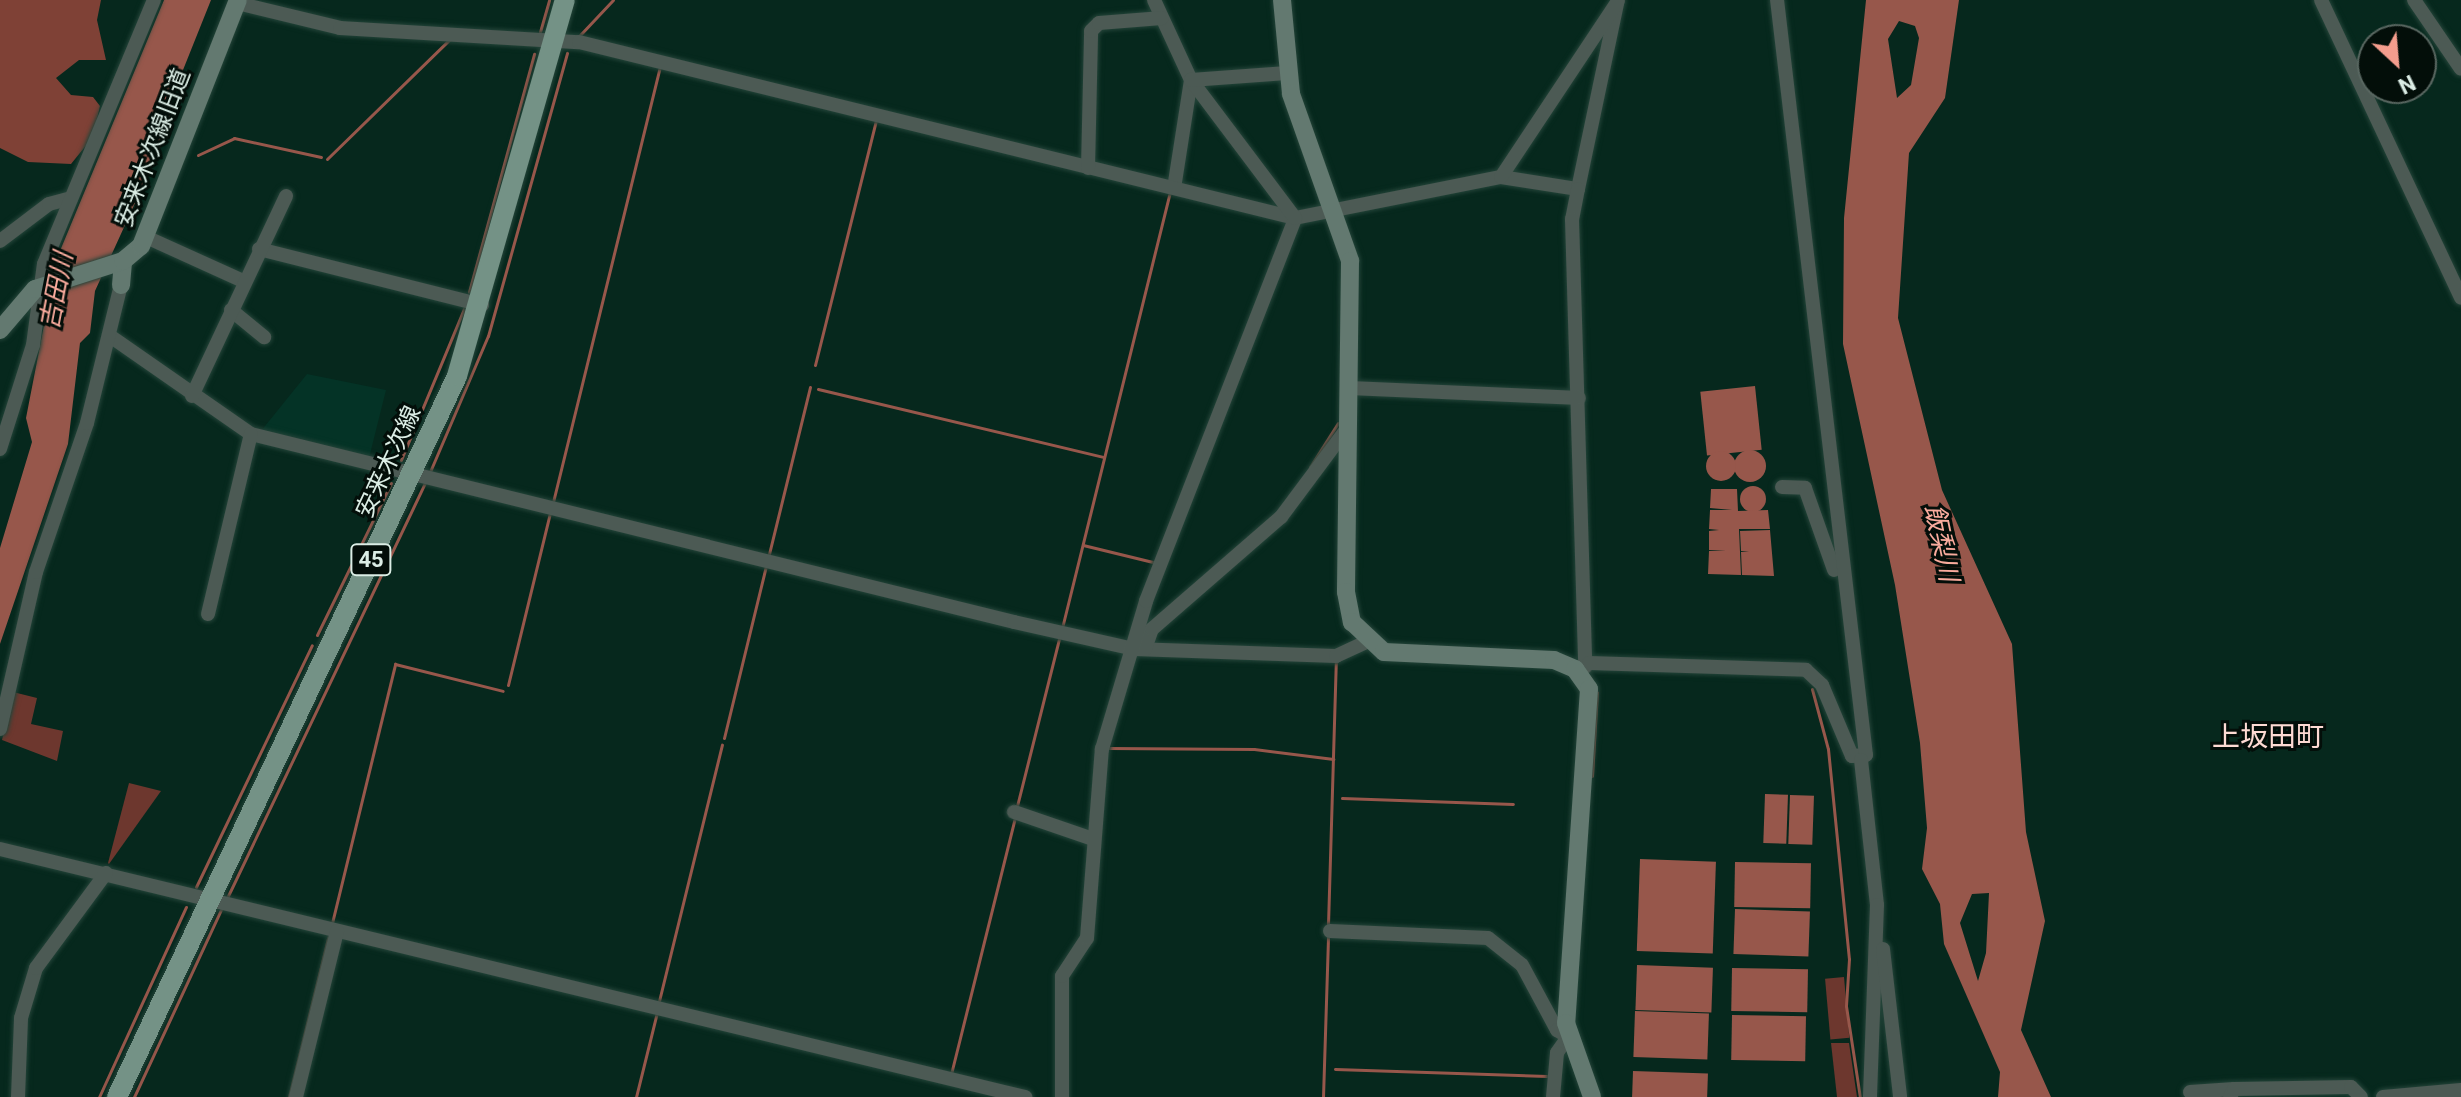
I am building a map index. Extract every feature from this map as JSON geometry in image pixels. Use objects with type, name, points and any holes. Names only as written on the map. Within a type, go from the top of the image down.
[{"type":"main road","name":"安来木次線","points":[[117,1097],[208,898],[412,473],[482,305],[565,0]]},
{"type":"street","points":[[0,449],[33,345],[40,287],[71,198],[154,0]]},
{"type":"street","points":[[1154,0],[1191,80],[1295,218]]},
{"type":"street","points":[[1282,0],[1287,73],[1299,124],[1337,209],[1352,285],[1347,606],[1366,642],[1398,655],[1554,660],[1584,668],[1806,670],[1822,685],[1852,756],[1861,760]]},
{"type":"street","points":[[1501,177],[1618,0]]},
{"type":"street","points":[[1592,1097],[1568,1037],[1590,707],[1584,668],[1578,189],[1618,0]]},
{"type":"street","points":[[1777,0],[1842,584],[1866,751],[1861,760],[1900,1097]]},
{"type":"street","points":[[2321,0],[2461,298]]},
{"type":"street","points":[[2414,0],[2461,69]]},
{"type":"street","points":[[238,2],[354,29],[555,39],[1295,218],[1501,177],[1578,189]]},
{"type":"street","name":"安来木次線旧道","points":[[40,287],[121,262],[146,237],[164,175],[238,2]]},
{"type":"street","points":[[1088,168],[1093,27],[1162,18]]},
{"type":"street","points":[[1191,80],[1287,73]]},
{"type":"street","points":[[1174,188],[1191,80]]},
{"type":"street","points":[[192,396],[243,281],[286,196]]},
{"type":"street","points":[[0,241],[49,204],[71,198]]},
{"type":"street","points":[[1062,1097],[1062,976],[1087,938],[1102,749],[1295,218]]},
{"type":"street","points":[[146,237],[243,281]]},
{"type":"street","points":[[259,249],[482,305]]},
{"type":"street","points":[[0,729],[36,572],[110,336],[121,285],[121,262]]},
{"type":"street","points":[[0,330],[40,287]]},
{"type":"street","points":[[231,310],[264,337]]},
{"type":"street","points":[[110,336],[192,396],[251,434],[1139,649],[1336,656],[1366,642]]},
{"type":"street","points":[[1351,388],[1579,398]]},
{"type":"street","points":[[1139,649],[1152,629],[1281,517],[1348,427]]},
{"type":"street","points":[[208,614],[251,434]]},
{"type":"street","points":[[1782,487],[1805,488],[1842,584]]},
{"type":"street","points":[[1014,812],[1093,839]]},
{"type":"street","points":[[0,849],[1025,1097]]},
{"type":"street","points":[[18,1097],[21,1018],[36,968],[106,873]]},
{"type":"street","points":[[1870,1097],[1877,905]]},
{"type":"street","points":[[296,1097],[337,931]]},
{"type":"street","points":[[1330,931],[1488,938],[1522,965],[1557,1030],[1568,1037]]},
{"type":"street","points":[[1553,1097],[1557,1053],[1568,1037]]},
{"type":"street","points":[[2190,1092],[2351,1087],[2361,1097]]},
{"type":"street","points":[[2383,1097],[2461,1090]]},
{"type":"shaded area","points":[[0,0],[101,0],[97,20],[106,60],[79,60],[56,78],[71,95],[93,97],[100,106],[93,137],[71,164],[28,162],[0,148]]},
{"type":"shaded area","points":[[307,374],[386,390],[369,458],[261,431]]},
{"type":"shaded area","points":[[13,692],[37,698],[31,724],[63,731],[57,761],[2,740]]},
{"type":"shaded area","points":[[129,783],[161,791],[109,864],[108,863]]},
{"type":"shaded area","points":[[1844,977],[1849,1038],[1830,1039],[1825,979]]},
{"type":"shaded area","points":[[1831,1043],[1849,1043],[1857,1097],[1837,1097]]},
{"type":"water","name":"吉田川","points":[[164,0],[211,0],[171,100],[171,124],[95,291],[90,333],[80,343],[68,444],[0,644],[0,548],[32,442],[26,418],[57,258]]},
{"type":"water","name":"飯梨川","points":[[1866,0],[1959,0],[1945,98],[1909,153],[1898,318],[1942,490],[2012,644],[2026,832],[2045,921],[2021,1030],[2051,1097],[1998,1097],[2000,1072],[1944,944],[1940,904],[1922,869],[1927,828],[1920,743],[1895,585],[1843,344],[1844,218]],"holes":[[[1899,21],[1915,26],[1919,38],[1911,85],[1897,98],[1888,39]],[[1989,893],[1986,953],[1978,981],[1960,923],[1972,894]]]},
{"type":"water","points":[[1755,386],[1762,450],[1707,455],[1700,392]]},
{"type":"water","points":[[1750,450],[1761,455],[1766,466],[1761,477],[1750,482],[1739,477],[1734,466],[1739,455]]},
{"type":"water","points":[[1721,451],[1732,455],[1736,466],[1732,477],[1721,481],[1710,477],[1706,466],[1710,455]]},
{"type":"water","points":[[1753,486],[1762,490],[1766,499],[1762,508],[1753,512],[1744,508],[1740,499],[1744,490]]},
{"type":"water","points":[[1711,489],[1737,489],[1738,511],[1768,510],[1770,529],[1739,529],[1741,575],[1708,574],[1709,551],[1726,551],[1709,550],[1709,531],[1719,530],[1709,529],[1710,510],[1732,510],[1710,508]]},
{"type":"water","points":[[1770,530],[1774,576],[1742,575],[1741,552],[1749,552],[1741,551],[1740,531]]},
{"type":"water","points":[[1765,794],[1788,795],[1786,844],[1763,843]]},
{"type":"water","points":[[1790,795],[1814,796],[1812,845],[1788,844]]},
{"type":"water","points":[[1640,859],[1716,862],[1713,954],[1637,951]]},
{"type":"water","points":[[1735,862],[1811,863],[1810,908],[1734,907]]},
{"type":"water","points":[[1735,909],[1810,912],[1808,957],[1733,954]]},
{"type":"water","points":[[1637,965],[1713,968],[1711,1013],[1635,1010]]},
{"type":"water","points":[[1732,968],[1808,969],[1807,1012],[1731,1011]]},
{"type":"water","points":[[1635,1011],[1709,1014],[1707,1060],[1633,1057]]},
{"type":"water","points":[[1732,1015],[1806,1016],[1805,1061],[1731,1060]]},
{"type":"water","points":[[1633,1071],[1708,1074],[1707,1097],[1632,1097]]},
{"type":"waterway","points":[[540,32],[549,0]]},
{"type":"waterway","points":[[580,35],[613,0]]},
{"type":"waterway","points":[[327,159],[450,39]]},
{"type":"waterway","points":[[429,474],[488,336],[567,53]]},
{"type":"waterway","points":[[469,292],[534,54]]},
{"type":"waterway","points":[[553,502],[660,67]]},
{"type":"waterway","points":[[815,365],[876,120]]},
{"type":"waterway","points":[[198,155],[234,138],[321,157]]},
{"type":"waterway","points":[[1062,628],[1170,193]]},
{"type":"waterway","points":[[401,460],[465,306]]},
{"type":"waterway","points":[[768,558],[810,387]]},
{"type":"waterway","points":[[818,389],[1104,457]]},
{"type":"waterway","points":[[1310,467],[1338,423]]},
{"type":"waterway","points":[[226,900],[426,481]]},
{"type":"waterway","points":[[317,635],[391,483]]},
{"type":"waterway","points":[[508,685],[550,513]]},
{"type":"waterway","points":[[1083,545],[1157,563]]},
{"type":"waterway","points":[[724,738],[766,566]]},
{"type":"waterway","points":[[1017,806],[1060,635]]},
{"type":"waterway","points":[[196,887],[312,645]]},
{"type":"waterway","points":[[1328,925],[1336,661]]},
{"type":"waterway","points":[[332,923],[395,664],[503,691]]},
{"type":"waterway","points":[[1812,689],[1828,749],[1849,959],[1846,1006],[1860,1097]]},
{"type":"waterway","points":[[1592,776],[1597,692]]},
{"type":"waterway","points":[[659,1001],[722,745]]},
{"type":"waterway","points":[[1108,748],[1254,749],[1333,759]]},
{"type":"waterway","points":[[1342,798],[1513,804]]},
{"type":"waterway","points":[[951,1074],[1015,818]]},
{"type":"waterway","points":[[99,1097],[186,907]]},
{"type":"waterway","points":[[134,1097],[222,907]]},
{"type":"waterway","points":[[289,1097],[329,934]]},
{"type":"waterway","points":[[1323,1097],[1328,937]]},
{"type":"waterway","points":[[636,1097],[657,1012]]},
{"type":"waterway","points":[[1335,1069],[1547,1076]]},
{"type":"district","name":"上坂田町","points":[[2268,737]]}]
